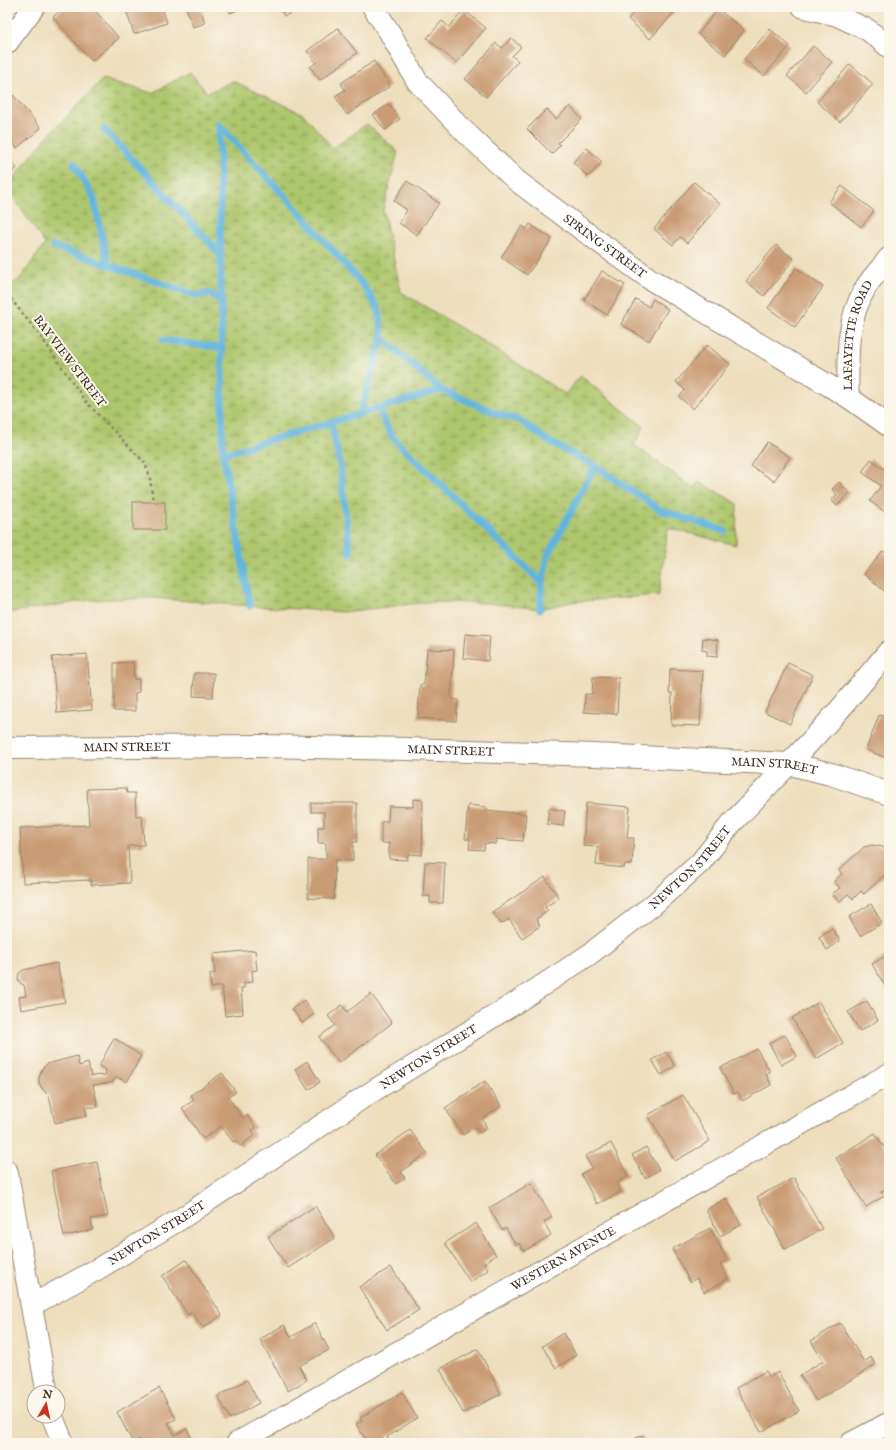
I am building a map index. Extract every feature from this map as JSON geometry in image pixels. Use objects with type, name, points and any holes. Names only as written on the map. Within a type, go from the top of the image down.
[{"type":"main road","name":"MAIN STREET","points":[[7,748],[261,746],[407,749],[790,764],[831,774],[889,794]]},
{"type":"street","points":[[7,43],[34,7]]},
{"type":"street","name":"SPRING STREET","points":[[373,7],[390,33],[417,81],[463,130],[517,181],[650,279],[848,398],[889,426]]},
{"type":"street","points":[[803,7],[836,15],[868,30],[889,47]]},
{"type":"street","points":[[854,7],[868,30]]},
{"type":"street","name":"LAFAYETTE ROAD","points":[[848,398],[849,336],[854,313],[866,286],[889,258]]},
{"type":"street","name":"NEWTON STREET","points":[[32,1306],[96,1270],[182,1218],[370,1093],[517,1002],[590,954],[654,904],[700,863],[731,824],[790,764],[840,709],[889,651]]},
{"type":"street","name":"WESTERN AVENUE","points":[[237,1443],[889,1074]]},
{"type":"street","points":[[7,1171],[46,1384]]},
{"type":"street","points":[[851,1443],[889,1423]]},
{"type":"street","points":[[55,1424],[63,1443]]},
{"type":"path","name":"BAY VIEW STREET","points":[[7,294],[41,337],[87,403],[145,463],[150,478],[153,502]]},
{"type":"green space","points":[[190,72],[207,93],[233,81],[303,114],[333,148],[367,124],[398,152],[383,210],[401,292],[489,345],[565,394],[581,376],[644,427],[634,445],[693,488],[699,482],[737,503],[736,545],[668,528],[659,595],[572,602],[540,609],[487,603],[428,602],[344,612],[151,598],[91,600],[7,613],[7,288],[19,280],[45,244],[7,186],[47,137],[103,79],[152,93]]},
{"type":"building","points":[[64,7],[92,7],[119,38],[92,61],[53,17]]},
{"type":"building","points":[[125,7],[162,7],[167,23],[134,34]]},
{"type":"building","points":[[186,7],[200,7],[205,23],[193,27]]},
{"type":"building","points":[[228,7],[245,7],[230,13]]},
{"type":"building","points":[[280,7],[308,7],[284,16]]},
{"type":"building","points":[[639,7],[679,7],[650,39],[628,19]]},
{"type":"building","points":[[718,9],[744,30],[725,55],[698,34]]},
{"type":"building","points":[[464,10],[486,28],[456,63],[427,38],[442,21],[449,27]]},
{"type":"building","points":[[338,28],[357,53],[320,80],[310,67],[316,63],[307,51]]},
{"type":"building","points":[[770,29],[790,46],[764,76],[744,59]]},
{"type":"building","points":[[511,38],[521,47],[512,56],[518,61],[486,97],[465,79],[496,43],[502,48]]},
{"type":"building","points":[[813,46],[832,62],[806,92],[787,76]]},
{"type":"building","points":[[374,61],[390,86],[347,115],[335,96],[345,90],[341,83]]},
{"type":"building","points":[[850,64],[873,84],[840,122],[817,102]]},
{"type":"building","points":[[13,95],[41,128],[17,148],[7,136],[7,100]]},
{"type":"building","points":[[389,104],[400,119],[385,130],[373,115]]},
{"type":"building","points":[[570,106],[582,119],[558,143],[560,145],[552,154],[527,129],[547,109],[556,119]]},
{"type":"building","points":[[587,148],[602,162],[588,177],[573,162]]},
{"type":"building","points":[[7,157],[17,168],[7,177]]},
{"type":"building","points":[[407,181],[439,203],[417,235],[399,223],[407,210],[394,201]]},
{"type":"building","points":[[694,182],[720,204],[687,243],[680,237],[673,245],[654,229]]},
{"type":"building","points":[[842,186],[874,211],[861,227],[829,202]]},
{"type":"building","points":[[530,224],[552,239],[527,275],[501,257],[522,226],[527,229]]},
{"type":"building","points":[[776,245],[794,259],[764,296],[746,281]]},
{"type":"building","points":[[796,268],[823,287],[795,327],[768,308]]},
{"type":"building","points":[[602,271],[625,285],[607,315],[584,300]]},
{"type":"building","points":[[636,299],[649,307],[653,299],[668,309],[649,341],[621,324]]},
{"type":"building","points":[[707,345],[730,364],[693,409],[679,397],[685,390],[676,382]]},
{"type":"building","points":[[767,442],[790,457],[774,481],[751,466]]},
{"type":"building","points":[[871,459],[889,473],[889,506],[885,512],[870,501],[881,486],[862,472]]},
{"type":"building","points":[[839,482],[850,493],[837,506],[831,500],[837,495],[832,489]]},
{"type":"building","points":[[133,502],[165,502],[165,530],[133,530]]},
{"type":"building","points":[[883,551],[889,556],[889,595],[864,574]]},
{"type":"building","points":[[465,634],[490,636],[488,661],[463,658]]},
{"type":"building","points":[[703,638],[718,640],[717,657],[707,656],[707,651],[702,650]]},
{"type":"building","points":[[427,649],[454,650],[451,699],[458,700],[456,721],[418,718],[420,685],[424,685]]},
{"type":"building","points":[[87,654],[92,710],[57,713],[52,657]]},
{"type":"building","points":[[133,662],[134,679],[139,679],[139,692],[135,693],[135,711],[114,711],[114,663]]},
{"type":"building","points":[[788,663],[813,675],[790,724],[765,712]]},
{"type":"building","points":[[670,669],[703,671],[700,726],[671,725],[672,693],[669,693]]},
{"type":"building","points":[[194,673],[214,673],[213,697],[193,696]]},
{"type":"building","points":[[593,677],[619,678],[617,714],[584,712],[585,694],[592,694]]},
{"type":"building","points":[[879,715],[889,718],[889,759],[866,750]]},
{"type":"building","points":[[126,788],[127,793],[135,793],[136,816],[142,815],[144,845],[128,846],[130,883],[91,885],[91,880],[23,883],[20,828],[89,825],[87,789]]},
{"type":"building","points":[[413,799],[423,800],[422,855],[408,854],[407,860],[389,859],[389,843],[381,843],[381,822],[388,821],[389,806],[413,807]]},
{"type":"building","points":[[311,803],[357,803],[357,842],[353,842],[353,861],[335,860],[334,899],[308,898],[308,859],[326,859],[326,843],[318,843],[318,827],[324,827],[324,812],[311,812]]},
{"type":"building","points":[[586,803],[630,807],[627,838],[634,838],[632,865],[625,864],[624,868],[596,865],[598,847],[583,846]]},
{"type":"building","points":[[468,805],[486,807],[486,810],[526,814],[523,841],[496,839],[496,844],[485,843],[484,850],[469,849],[470,839],[465,839]]},
{"type":"building","points":[[549,808],[565,811],[563,826],[547,824]]},
{"type":"building","points":[[872,845],[883,847],[889,854],[889,871],[864,894],[861,891],[853,899],[848,894],[839,902],[832,894],[840,888],[834,881],[842,874],[839,870],[864,847]]},
{"type":"building","points":[[425,862],[445,863],[443,903],[430,903],[430,896],[423,896]]},
{"type":"building","points":[[545,877],[559,898],[545,907],[548,911],[536,919],[540,926],[522,938],[509,919],[501,924],[492,912]]},
{"type":"building","points":[[871,904],[882,923],[860,936],[849,917]]},
{"type":"building","points":[[832,928],[840,941],[827,950],[819,937]]},
{"type":"building","points":[[255,950],[257,970],[252,971],[253,982],[244,983],[244,988],[241,988],[243,1014],[225,1016],[222,986],[211,988],[210,974],[215,973],[213,954]]},
{"type":"building","points":[[889,954],[889,990],[888,991],[872,964]]},
{"type":"building","points":[[57,963],[65,1002],[21,1010],[19,997],[26,996],[24,985],[20,983],[18,979],[19,973],[23,970]]},
{"type":"building","points":[[371,994],[392,1023],[339,1063],[319,1037],[335,1025],[328,1016],[342,1005],[347,1012]]},
{"type":"building","points":[[304,1000],[314,1014],[302,1023],[292,1009]]},
{"type":"building","points":[[867,1001],[878,1020],[860,1031],[848,1012]]},
{"type":"building","points":[[819,1002],[843,1043],[816,1059],[792,1018]]},
{"type":"building","points":[[785,1035],[797,1056],[781,1065],[769,1043]]},
{"type":"building","points":[[114,1038],[141,1056],[127,1082],[116,1077],[113,1082],[93,1085],[98,1107],[85,1107],[87,1116],[55,1123],[49,1096],[39,1083],[42,1069],[47,1064],[77,1056],[79,1066],[88,1063],[91,1076],[105,1075],[106,1070],[99,1066]]},
{"type":"building","points":[[757,1049],[770,1072],[766,1074],[771,1085],[742,1101],[738,1092],[734,1094],[720,1068]]},
{"type":"building","points":[[666,1052],[675,1066],[661,1075],[652,1060]]},
{"type":"building","points":[[307,1061],[320,1082],[308,1090],[295,1069]]},
{"type":"building","points":[[222,1073],[236,1092],[228,1097],[243,1118],[247,1115],[256,1128],[252,1130],[255,1135],[240,1146],[236,1140],[233,1142],[221,1126],[203,1139],[182,1108],[194,1100],[191,1095]]},
{"type":"building","points":[[485,1081],[501,1106],[482,1119],[487,1128],[480,1133],[476,1127],[463,1135],[445,1108]]},
{"type":"building","points":[[683,1095],[710,1141],[675,1161],[648,1115]]},
{"type":"building","points":[[410,1130],[427,1153],[401,1172],[405,1178],[396,1184],[375,1155]]},
{"type":"building","points":[[875,1133],[889,1155],[889,1187],[881,1192],[884,1196],[866,1207],[836,1158]]},
{"type":"building","points":[[611,1143],[628,1176],[616,1183],[621,1192],[597,1204],[581,1174],[592,1168],[585,1156]]},
{"type":"building","points":[[646,1147],[659,1170],[645,1178],[632,1155]]},
{"type":"building","points":[[97,1162],[108,1216],[91,1219],[93,1230],[64,1236],[51,1171]]},
{"type":"building","points":[[794,1178],[822,1229],[785,1249],[757,1197]]},
{"type":"building","points":[[531,1183],[552,1217],[544,1222],[551,1235],[524,1251],[519,1243],[516,1245],[506,1228],[502,1230],[489,1208]]},
{"type":"building","points":[[726,1198],[741,1225],[720,1236],[706,1210]]},
{"type":"building","points":[[315,1206],[335,1238],[288,1268],[268,1237]]},
{"type":"building","points":[[476,1223],[496,1255],[484,1263],[488,1270],[470,1282],[445,1243]]},
{"type":"building","points":[[710,1228],[727,1260],[720,1264],[728,1279],[704,1292],[697,1278],[690,1282],[672,1249]]},
{"type":"building","points":[[186,1260],[222,1315],[203,1328],[192,1312],[188,1315],[162,1276]]},
{"type":"building","points":[[391,1267],[419,1310],[387,1330],[359,1287]]},
{"type":"building","points":[[315,1323],[329,1350],[299,1366],[307,1380],[288,1391],[260,1339],[284,1325],[291,1337]]},
{"type":"building","points":[[840,1323],[864,1362],[871,1357],[875,1365],[816,1401],[800,1375],[823,1361],[811,1341]]},
{"type":"building","points":[[563,1333],[576,1355],[556,1368],[542,1346]]},
{"type":"building","points":[[478,1349],[501,1394],[463,1413],[440,1369]]},
{"type":"building","points":[[766,1371],[770,1377],[778,1372],[799,1411],[761,1432],[736,1388]]},
{"type":"building","points":[[247,1380],[259,1403],[230,1419],[218,1396]]},
{"type":"building","points":[[159,1388],[176,1419],[168,1423],[175,1435],[187,1429],[193,1441],[190,1443],[142,1443],[140,1439],[133,1443],[117,1412]]},
{"type":"building","points":[[402,1392],[417,1418],[387,1437],[391,1443],[368,1443],[356,1424],[362,1421],[360,1418]]},
{"type":"building","points":[[642,1435],[646,1443],[627,1443]]},
{"type":"waterway","points":[[219,125],[223,454],[250,606]]},
{"type":"waterway","points":[[219,125],[301,214],[363,285],[379,310],[382,338],[360,414]]},
{"type":"waterway","points":[[104,129],[221,255]]},
{"type":"waterway","points":[[74,163],[94,199],[108,265]]},
{"type":"waterway","points":[[53,246],[198,296],[209,293],[221,301]]},
{"type":"waterway","points":[[382,338],[441,390],[501,415],[519,420],[550,442],[595,466],[660,510],[725,531]]},
{"type":"waterway","points":[[163,340],[222,348]]},
{"type":"waterway","points":[[223,454],[441,390]]},
{"type":"waterway","points":[[378,408],[392,437],[542,583]]},
{"type":"waterway","points":[[331,422],[340,465],[350,554]]},
{"type":"waterway","points":[[540,609],[542,583],[548,555],[595,466]]}]
